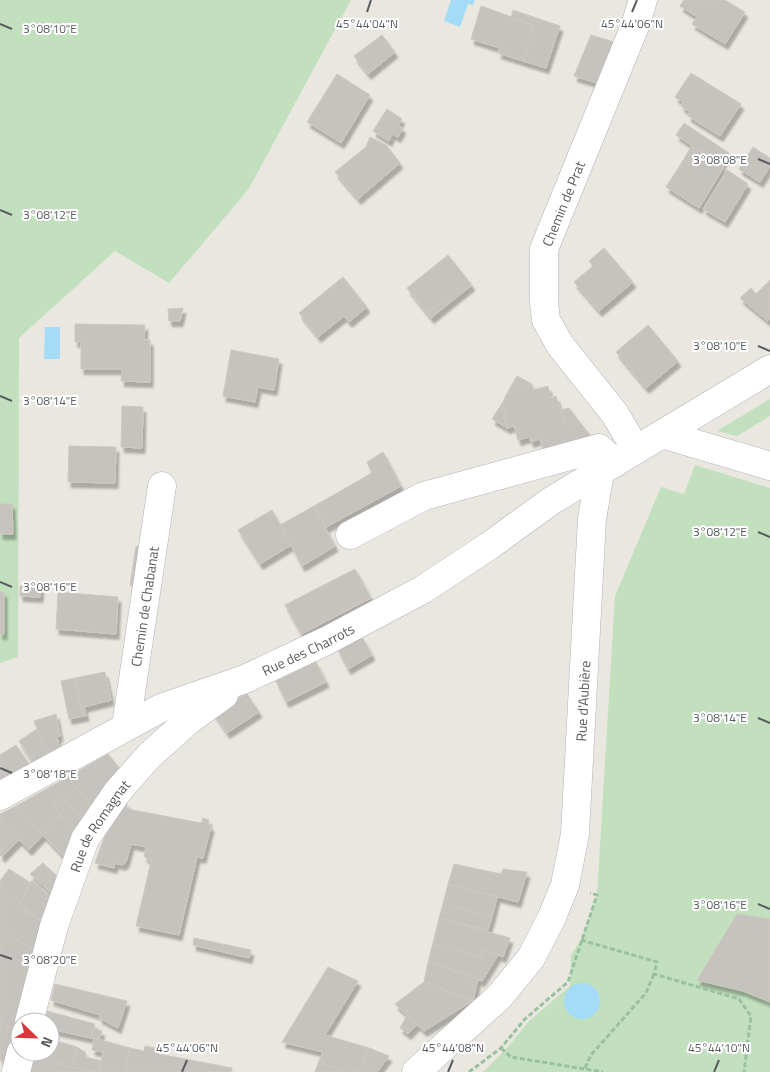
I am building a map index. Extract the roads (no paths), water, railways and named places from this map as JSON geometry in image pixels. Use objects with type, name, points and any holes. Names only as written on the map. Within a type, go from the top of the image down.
[{"type":"street","name":"Chemin de Prat","points":[[617,462],[615,414],[560,345],[546,320],[544,250],[635,26],[643,0]]},
{"type":"street","points":[[350,535],[424,496],[493,476],[599,448],[617,462],[770,369]]},
{"type":"street","points":[[662,434],[769,465]]},
{"type":"street","name":"Rue des Charrots","points":[[0,796],[161,708],[245,679],[326,641],[422,590],[489,546],[552,501],[617,462]]},
{"type":"street","name":"Rue d'Aubière","points":[[416,1072],[499,997],[531,958],[552,917],[565,885],[576,834],[592,520],[617,462]]},
{"type":"street","name":"Chemin de Chabanat","points":[[126,726],[162,486]]},
{"type":"street","name":"Rue de Romagnat","points":[[32,1012],[54,926],[85,839],[118,791],[150,756],[188,721],[245,679]]},
{"type":"water","points":[[451,0],[475,0],[473,5],[468,4],[460,27],[444,21]]},
{"type":"water","points":[[45,327],[60,327],[60,359],[44,359]]},
{"type":"water","points":[[582,983],[589,984],[595,988],[599,994],[599,1008],[595,1014],[589,1018],[582,1019],[575,1018],[569,1014],[565,1008],[564,1001],[565,994],[569,988],[575,984]]}]
